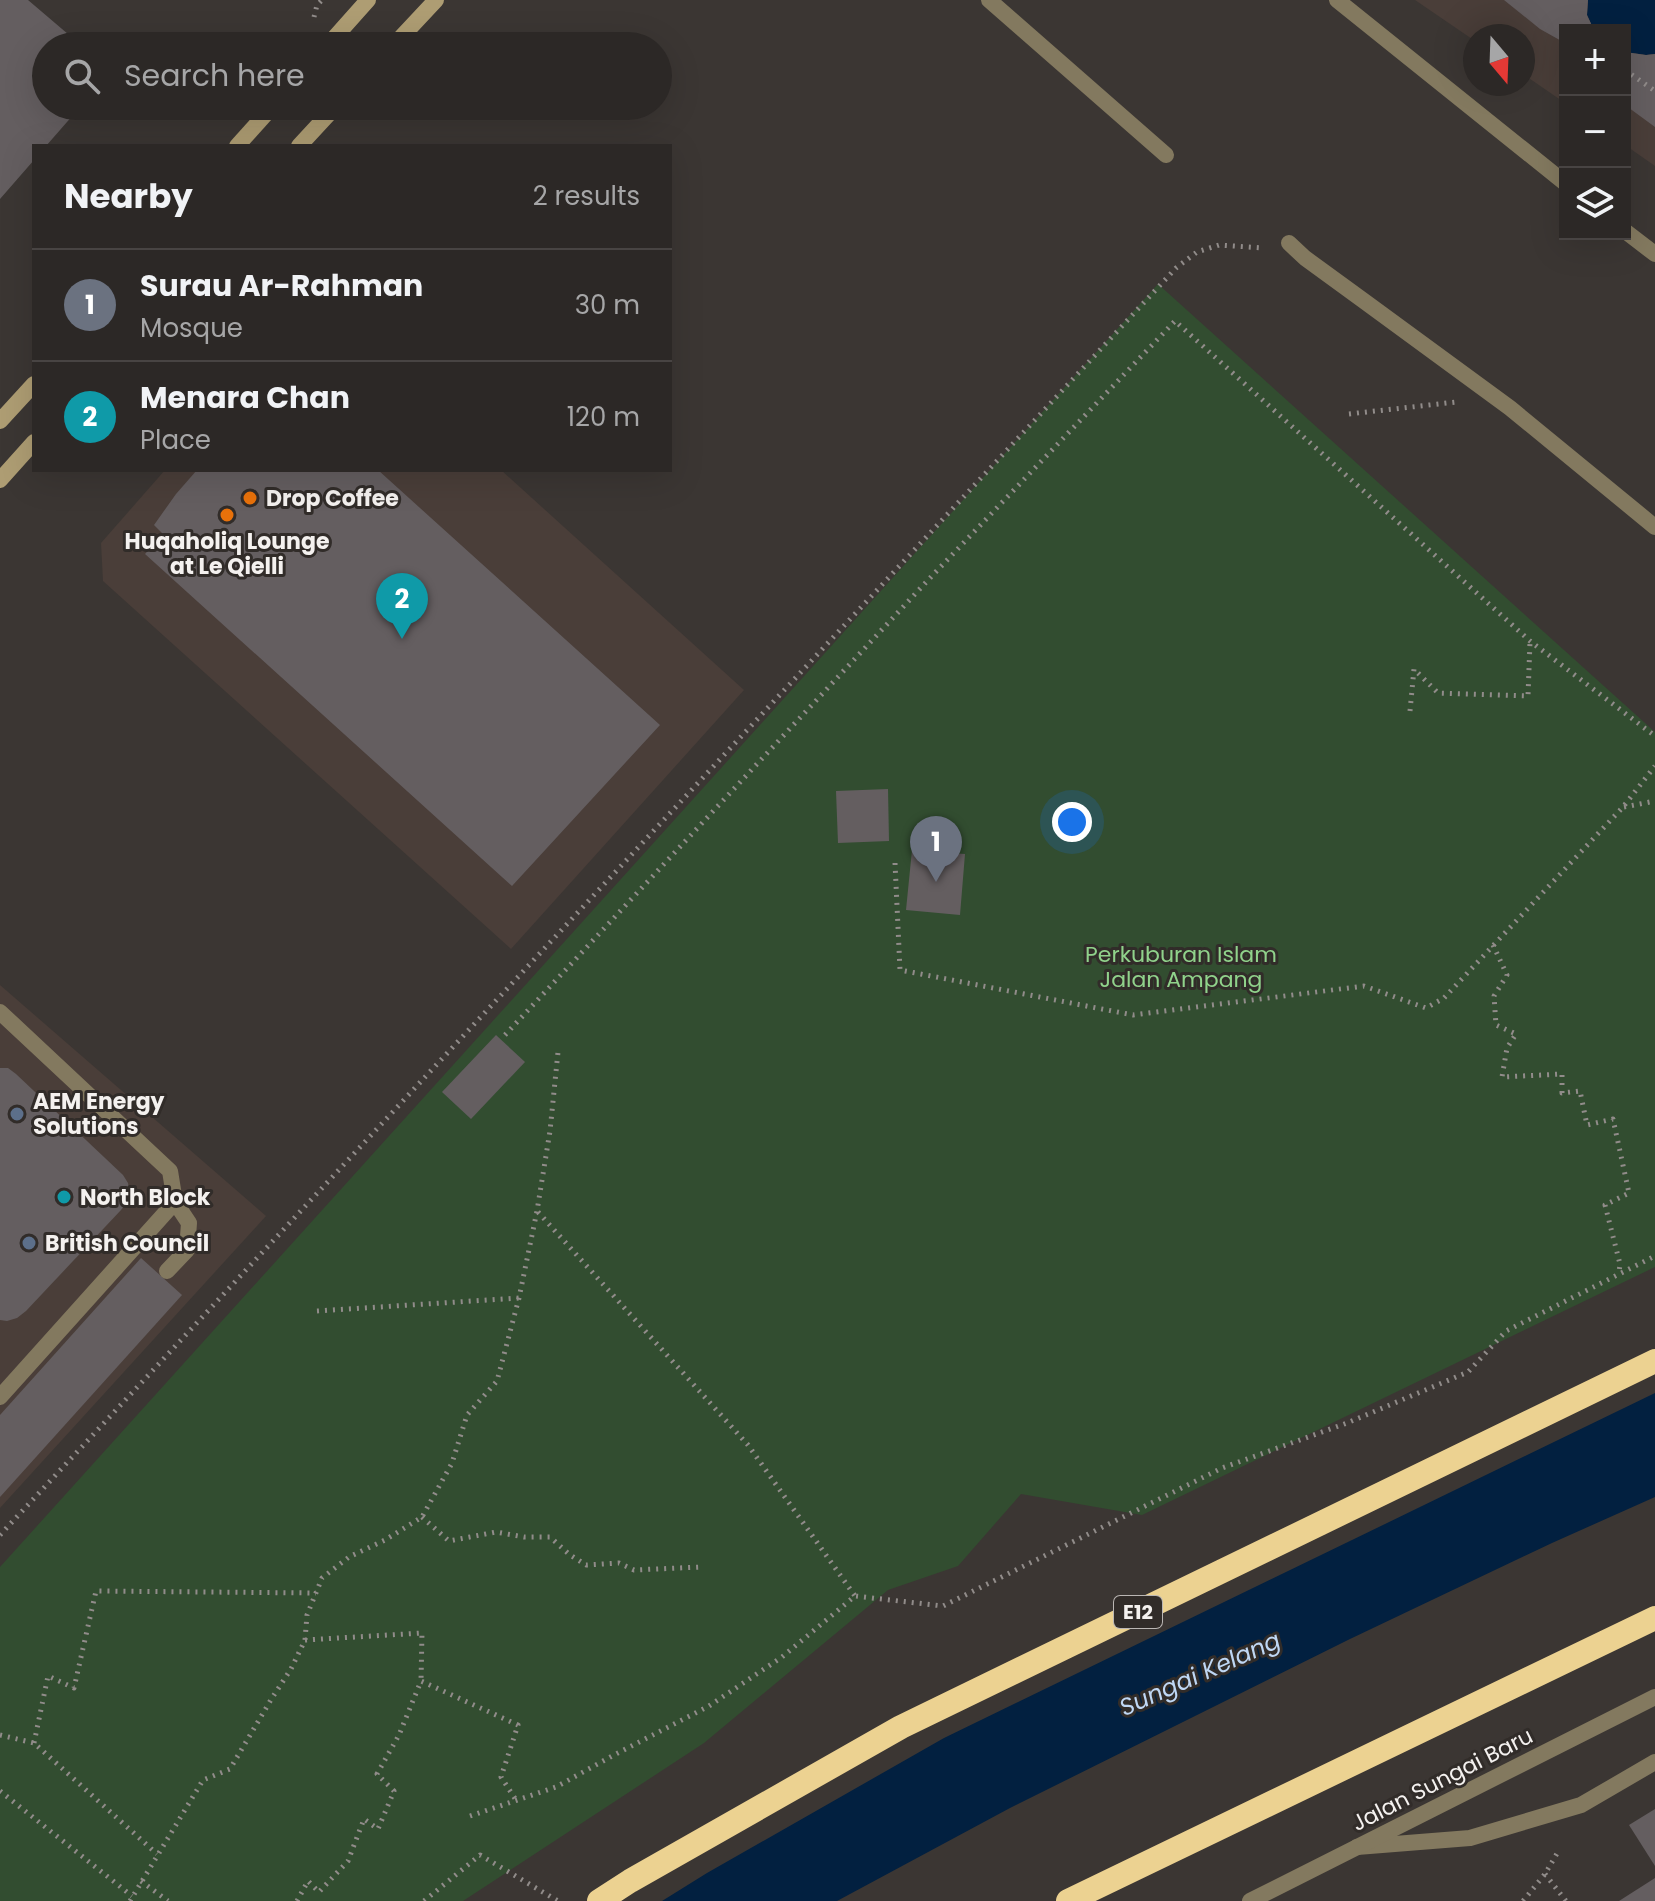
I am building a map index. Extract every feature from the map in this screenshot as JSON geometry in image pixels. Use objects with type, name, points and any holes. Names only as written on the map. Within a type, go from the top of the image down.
[{"type":"highway","name":"E12","points":[[599,1901],[901,1727],[1655,1361]]},
{"type":"highway","points":[[1068,1901],[1655,1618]]},
{"type":"highway","points":[[581,1901],[630,1881]]},
{"type":"main road","points":[[339,32],[368,0]]},
{"type":"main road","points":[[406,32],[436,0]]},
{"type":"main road","points":[[239,144],[260,120]]},
{"type":"main road","points":[[301,144],[323,120]]},
{"type":"main road","points":[[0,421],[32,386]]},
{"type":"main road","points":[[0,480],[32,444]]},
{"type":"street","points":[[989,0],[1166,155]]},
{"type":"street","points":[[1337,0],[1559,178]]},
{"type":"street","points":[[1631,236],[1655,254]]},
{"type":"street","points":[[1289,243],[1496,398],[1655,527]]},
{"type":"street","points":[[0,1012],[170,1171],[175,1202],[189,1223],[187,1250],[167,1271]]},
{"type":"street","points":[[0,1397],[175,1202]]},
{"type":"street","name":"Jalan Sungai Baru","points":[[1250,1901],[1655,1697]]},
{"type":"street","points":[[1356,1847],[1470,1838],[1581,1805],[1655,1762]]},
{"type":"path","points":[[1631,74],[1655,91]]},
{"type":"path","points":[[0,1535],[1176,268],[1197,252],[1219,245],[1262,248],[1289,243]]},
{"type":"path","points":[[505,1035],[930,578],[1175,321],[1530,641],[1655,736]]},
{"type":"path","points":[[1349,414],[1496,398]]},
{"type":"path","points":[[1410,711],[1414,669],[1438,693],[1528,696],[1530,641]]},
{"type":"path","points":[[895,863],[900,970],[1133,1015],[1364,986],[1426,1008],[1444,998],[1623,807],[1655,766]]},
{"type":"path","points":[[1623,807],[1655,801]]},
{"type":"path","points":[[1493,945],[1507,975],[1494,996],[1496,1025],[1516,1034],[1507,1048],[1502,1077],[1562,1074],[1562,1093],[1580,1091],[1587,1125],[1613,1119],[1629,1193],[1605,1205],[1620,1264],[1619,1274]]},
{"type":"path","points":[[0,1791],[131,1898],[203,1780],[230,1769],[291,1669],[305,1640],[307,1615],[322,1578],[349,1557],[422,1517],[452,1463],[467,1415],[497,1381],[519,1298],[537,1211],[550,1131],[558,1052]]},
{"type":"path","points":[[537,1211],[748,1445],[855,1596]]},
{"type":"path","points":[[470,1816],[556,1787],[709,1706],[782,1657],[855,1596],[943,1606],[1222,1468],[1347,1423],[1468,1372],[1506,1331],[1655,1256]]},
{"type":"path","points":[[317,1311],[519,1298]]},
{"type":"path","points":[[422,1517],[449,1541],[496,1532],[550,1537],[586,1565],[619,1563],[634,1570],[701,1567]]},
{"type":"path","points":[[34,1743],[48,1676],[74,1688],[96,1591],[316,1593]]},
{"type":"path","points":[[297,1901],[308,1881],[319,1892],[348,1861],[364,1819],[378,1829],[394,1791],[377,1774],[399,1735],[421,1681],[422,1633],[305,1640]]},
{"type":"path","points":[[421,1681],[518,1725],[501,1777],[516,1800]]},
{"type":"path","points":[[0,1735],[34,1743],[157,1854]]},
{"type":"path","points":[[1523,1901],[1545,1874],[1559,1850]]},
{"type":"path","points":[[424,1901],[480,1855],[558,1901]]},
{"type":"path","points":[[1545,1874],[1566,1901]]},
{"type":"path","points":[[141,1881],[168,1901]]},
{"type":"shaded area","points":[[1415,0],[1655,0],[1655,166],[1631,149],[1631,24],[1559,24],[1559,99],[1535,82],[1535,24],[1463,24],[1463,33]]},
{"type":"shaded area","points":[[163,472],[503,472],[744,690],[511,949],[103,581],[101,543]]},
{"type":"shaded area","points":[[0,985],[266,1216],[0,1508]]},
{"type":"green space","name":"Perkuburan Islam Jalan Ampang","points":[[1158,284],[1655,732],[1655,1267],[1142,1515],[1021,1494],[958,1566],[888,1590],[704,1743],[463,1901],[0,1901],[0,1567]]},
{"type":"water","points":[[1588,0],[1655,0],[1655,54],[1631,53],[1631,24],[1591,24],[1587,15]]},
{"type":"water","name":"Sungai Kelang","points":[[1655,1393],[1655,1497],[1350,1639],[1010,1808],[837,1901],[662,1901],[944,1738]]},
{"type":"building","points":[[0,0],[28,0],[66,32],[32,32],[32,120],[69,120],[48,144],[32,144],[32,162],[0,199]]},
{"type":"building","points":[[1504,0],[1588,0],[1587,15],[1591,24],[1559,24],[1559,40]]},
{"type":"building","points":[[1631,53],[1655,54],[1655,127],[1631,109]]},
{"type":"building","points":[[195,472],[380,472],[660,725],[512,886],[145,554],[163,534],[154,525]]},
{"type":"building","points":[[888,789],[889,841],[838,843],[836,791]]},
{"type":"building","points":[[914,830],[953,833],[950,853],[965,854],[960,915],[906,910]]},
{"type":"building","points":[[496,1035],[525,1062],[471,1119],[442,1092]]},
{"type":"building","name":"North Block","points":[[0,1068],[8,1068],[16,1074],[123,1175],[130,1193],[121,1210],[26,1311],[7,1321],[0,1320]]},
{"type":"building","points":[[141,1258],[182,1295],[0,1497],[0,1415]]},
{"type":"building","points":[[1655,1809],[1655,1866],[1629,1825]]},
{"type":"building","points":[[1655,1878],[1655,1901],[1619,1901]]},
{"type":"place","name":"Drop Coffee","points":[[250,498]]},
{"type":"place","name":"Huqaholiq Lounge at Le Qielli","points":[[227,515]]},
{"type":"place","name":"Menara Chan","points":[[402,639]]},
{"type":"place","name":"Surau Ar-Rahman","points":[[936,882]]},
{"type":"place","name":"AEM Energy Solutions","points":[[17,1114]]},
{"type":"place","name":"North Block","points":[[64,1197]]},
{"type":"place","name":"British Council","points":[[29,1243]]}]
